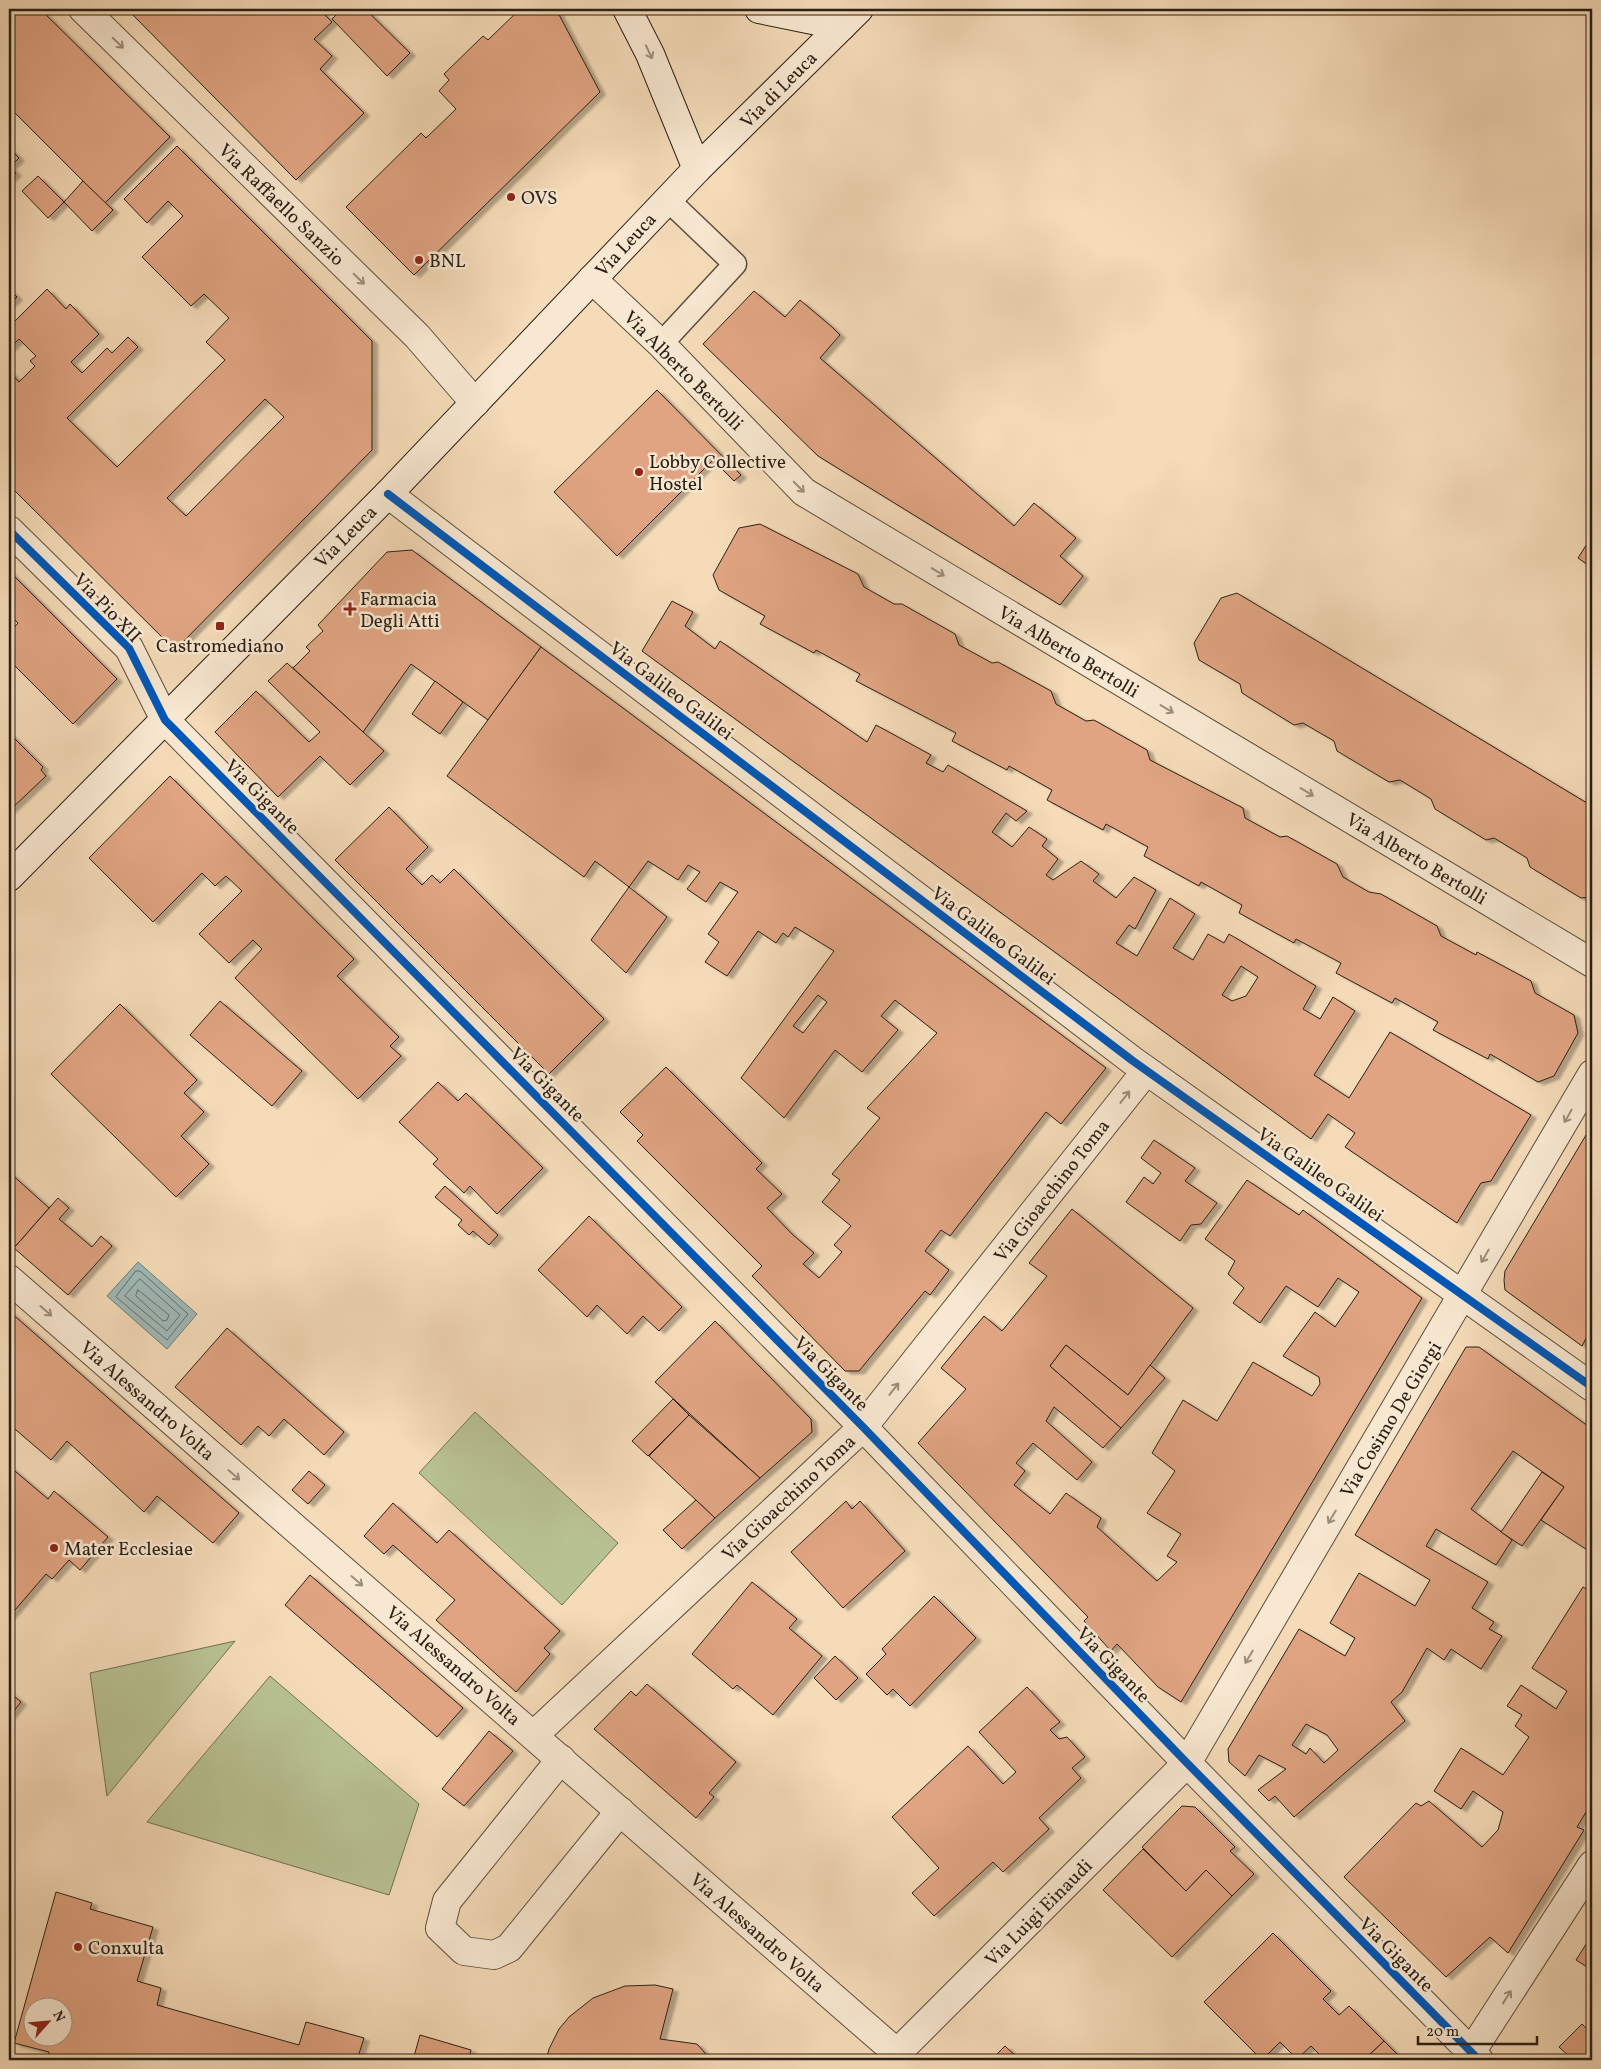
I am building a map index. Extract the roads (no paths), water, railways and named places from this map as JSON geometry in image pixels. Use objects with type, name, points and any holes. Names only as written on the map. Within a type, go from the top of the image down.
[{"type":"street","name":"Via Raffaello Sanzio","points":[[84,9],[416,336],[475,403]]},
{"type":"street","points":[[627,9],[650,54],[697,169]]},
{"type":"street","points":[[759,9],[850,17]]},
{"type":"street","name":"Via di Leuca","points":[[697,169],[850,17]]},
{"type":"street","name":"Via Leuca","points":[[9,877],[388,494],[697,169]]},
{"type":"street","name":"Via Alberto Bertolli","points":[[592,279],[661,344],[804,492],[1592,963]]},
{"type":"street","name":"Via Galileo Galilei","points":[[388,494],[1146,1071],[1592,1387]]},
{"type":"street","name":"Via Pio XII","points":[[9,530],[129,648],[165,720]]},
{"type":"street","name":"Via Gigante","points":[[165,720],[863,1427],[1472,2058]]},
{"type":"street","name":"Via Gioacchino Toma","points":[[534,1735],[863,1427],[1146,1071]]},
{"type":"street","name":"Via Cosimo De Giorgi","points":[[1187,1763],[1592,1074]]},
{"type":"street","name":"Via Alessandro Volta","points":[[9,1279],[534,1735],[893,2057]]},
{"type":"street","points":[[561,1759],[447,1901],[440,1928],[464,1951],[494,1955],[510,1948],[620,1811]]},
{"type":"street","name":"Via Luigi Einaudi","points":[[893,2057],[1187,1763]]},
{"type":"street","points":[[1472,2058],[1592,1865]]},
{"type":"lane","points":[[661,344],[735,264],[668,200]]},
{"type":"water","points":[[138,1262],[197,1314],[167,1349],[107,1296]]},
{"type":"place","name":"OVS","points":[[511,197]]},
{"type":"place","name":"BNL","points":[[419,260]]},
{"type":"place","name":"Lobby Collective Hostel","points":[[639,472]]},
{"type":"place","name":"Farmacia Degli Atti","points":[[350,609]]},
{"type":"place","name":"Castromediano","points":[[220,626]]},
{"type":"place","name":"Mater Ecclesiae","points":[[54,1548]]},
{"type":"place","name":"Conxulta","points":[[78,1947]]}]
